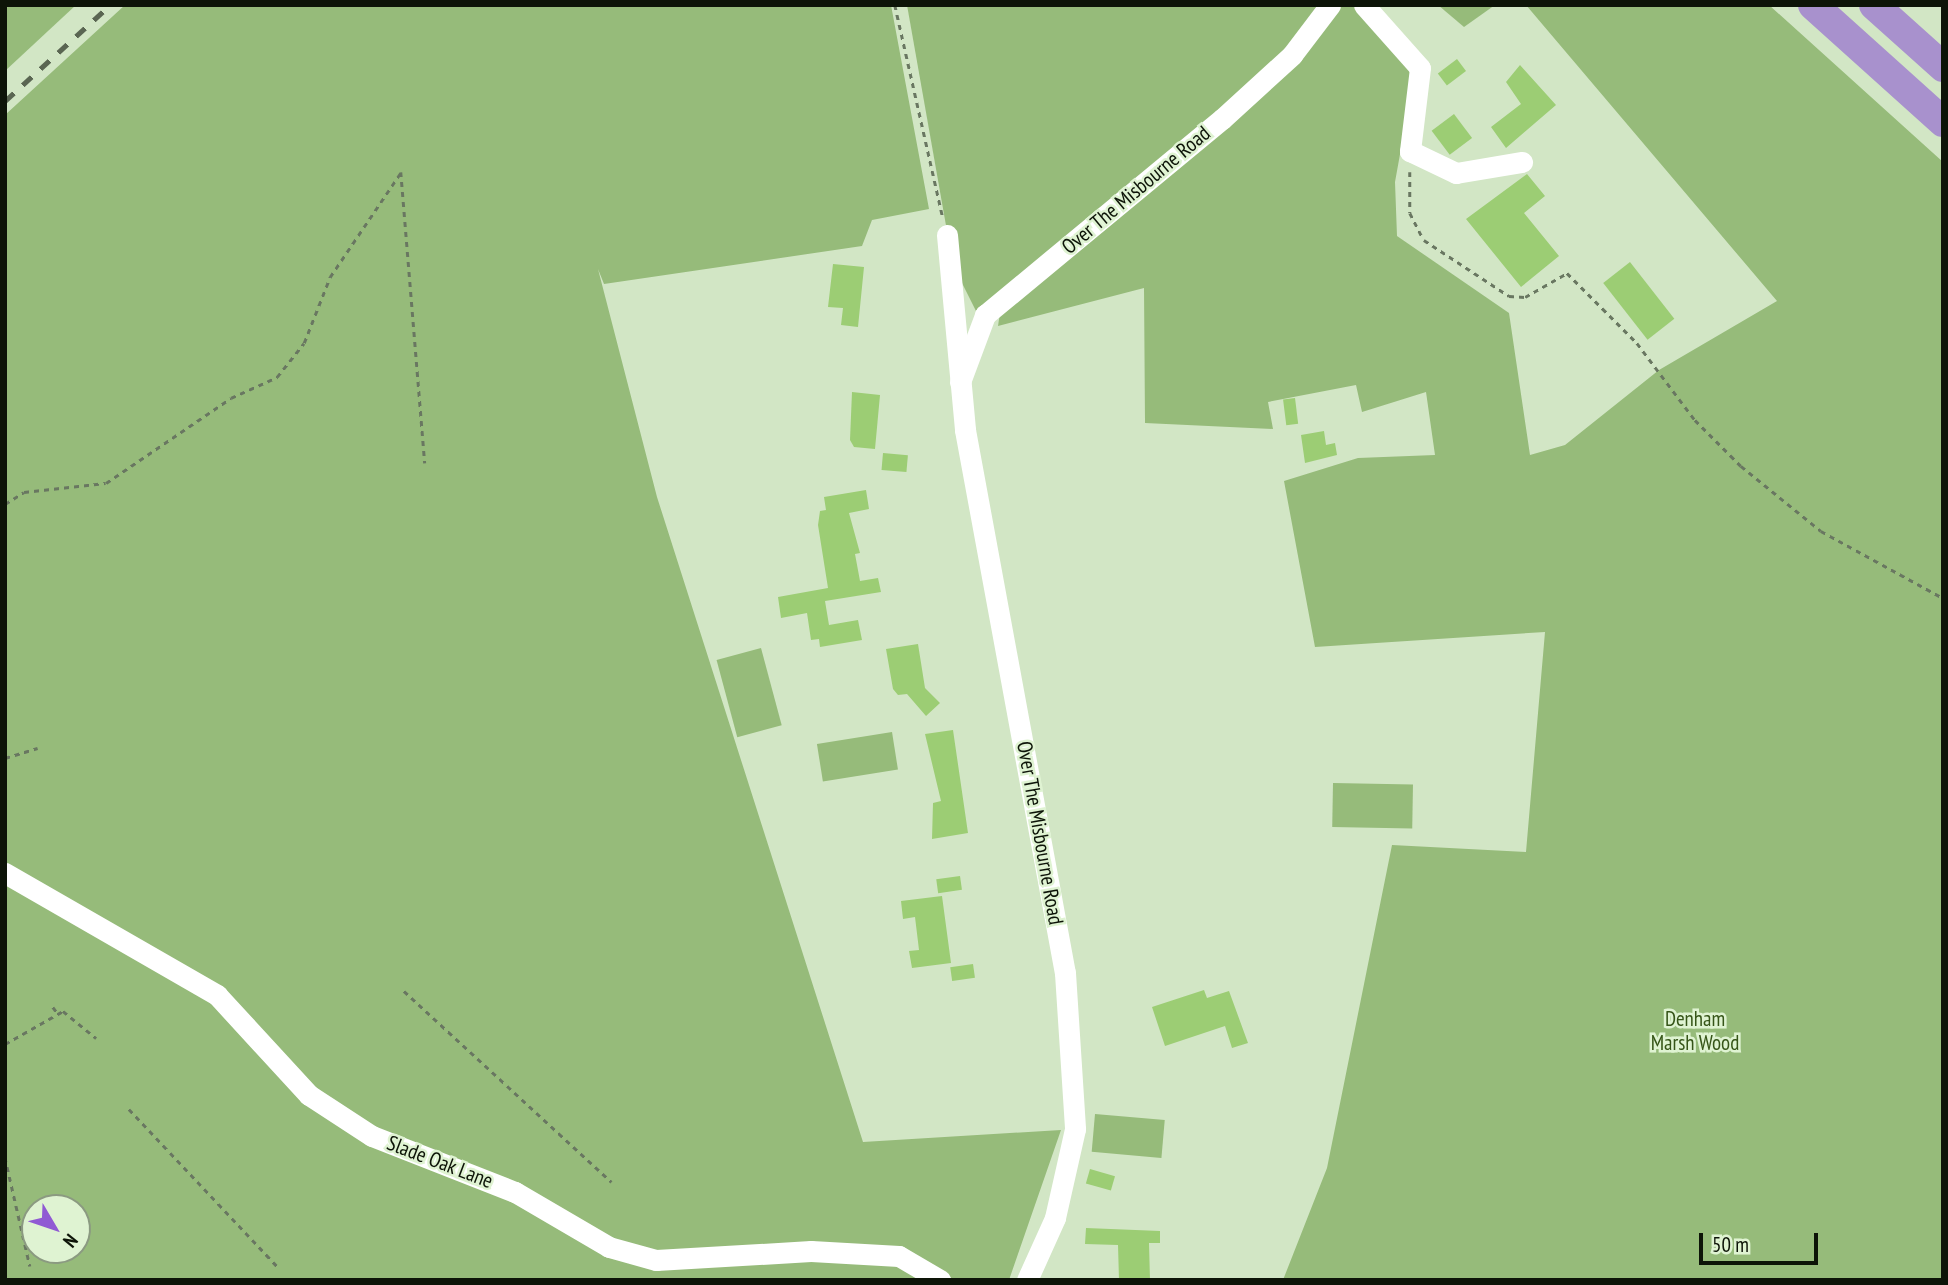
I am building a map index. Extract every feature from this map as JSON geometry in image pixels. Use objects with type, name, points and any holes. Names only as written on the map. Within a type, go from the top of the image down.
[{"type":"highway","points":[[1813,5],[1943,122]]},
{"type":"highway","points":[[1874,5],[1943,67]]},
{"type":"street","name":"Over The Misbourne Road","points":[[960,383],[985,315],[1223,119],[1293,55],[1330,5]]},
{"type":"street","points":[[1364,5],[1420,68],[1410,151],[1456,173],[1522,162]]},
{"type":"street","name":"Over The Misbourne Road","points":[[947,235],[960,383],[1065,973],[1075,1129],[1055,1217],[1027,1280]]},
{"type":"street","name":"Slade Oak Lane","points":[[5,873],[218,995],[309,1095],[372,1136],[515,1192],[609,1247],[656,1260],[811,1251],[899,1256],[940,1280]]},
{"type":"path","points":[[895,5],[947,235]]},
{"type":"path","points":[[1410,151],[1410,213],[1424,240],[1509,296],[1525,297],[1567,273],[1637,344],[1695,420],[1741,466],[1821,531],[1943,598]]},
{"type":"path","points":[[5,504],[24,492],[106,483],[231,398],[277,377],[304,343],[330,277],[401,172],[425,463]]},
{"type":"path","points":[[5,758],[38,748]]},
{"type":"path","points":[[404,991],[612,1182]]},
{"type":"path","points":[[53,1007],[58,1014]]},
{"type":"path","points":[[5,1044],[58,1014],[71,1014],[96,1038]]},
{"type":"path","points":[[129,1109],[278,1267]]},
{"type":"path","points":[[5,1157],[30,1266]]},
{"type":"green space","points":[[10,5],[76,5],[5,71],[5,9]]},
{"type":"green space","points":[[125,5],[891,5],[929,209],[872,220],[862,246],[604,284],[598,269],[657,497],[863,1142],[1061,1130],[1009,1280],[5,1280],[5,115]]},
{"type":"green space","points":[[907,5],[1323,5],[1282,59],[976,311],[953,265]]},
{"type":"green space","name":"Denham Marsh Wood","points":[[1340,5],[1354,6],[1415,71],[1395,182],[1397,236],[1509,313],[1530,455],[1565,445],[1659,370],[1777,301],[1526,5],[1769,5],[1943,162],[1943,1280],[1283,1280],[1327,1168],[1392,845],[1526,852],[1545,632],[1315,647],[1284,481],[1358,458],[1435,455],[1426,392],[1362,412],[1356,385],[1268,402],[1273,429],[1145,423],[1144,288],[998,326],[1001,306]]},
{"type":"green space","points":[[1438,5],[1495,5],[1464,27]]},
{"type":"green space","points":[[761,648],[782,725],[737,737],[717,660]]},
{"type":"green space","points":[[892,732],[898,770],[823,781],[817,744]]},
{"type":"green space","points":[[1333,783],[1413,784],[1412,828],[1332,827]]},
{"type":"green space","points":[[1095,1114],[1165,1120],[1161,1158],[1092,1152]]},
{"type":"building","points":[[1457,59],[1466,71],[1447,85],[1438,73]]},
{"type":"building","points":[[1520,65],[1556,105],[1506,148],[1491,127],[1521,104],[1506,82]]},
{"type":"building","points":[[1454,114],[1472,138],[1450,155],[1432,131]]},
{"type":"building","points":[[1527,174],[1545,196],[1524,213],[1559,256],[1521,287],[1466,219]]},
{"type":"building","points":[[1630,262],[1674,319],[1648,340],[1603,283]]},
{"type":"building","points":[[833,264],[864,267],[858,327],[841,325],[843,308],[828,307]]},
{"type":"building","points":[[852,392],[880,395],[875,449],[854,447],[850,440]]},
{"type":"building","points":[[1295,398],[1298,424],[1286,425],[1283,399]]},
{"type":"building","points":[[1324,431],[1326,445],[1335,443],[1337,455],[1305,463],[1301,435]]},
{"type":"building","points":[[883,453],[908,455],[906,472],[882,470]]},
{"type":"building","points":[[866,490],[869,509],[849,513],[860,553],[855,554],[860,581],[878,578],[881,592],[825,601],[829,625],[858,620],[862,640],[820,647],[819,639],[811,640],[807,613],[781,618],[778,597],[828,588],[818,525],[820,511],[826,510],[824,497]]},
{"type":"building","points":[[918,644],[925,688],[940,703],[926,716],[907,694],[898,695],[893,689],[886,649]]},
{"type":"building","points":[[953,730],[968,833],[932,839],[933,803],[941,801],[925,734]]},
{"type":"building","points":[[960,876],[962,890],[938,893],[936,879]]},
{"type":"building","points":[[942,896],[951,963],[912,968],[909,951],[919,950],[915,917],[903,919],[901,901]]},
{"type":"building","points":[[973,964],[975,978],[952,981],[950,967]]},
{"type":"building","points":[[1204,990],[1207,998],[1229,991],[1248,1043],[1232,1048],[1225,1026],[1165,1046],[1152,1007]]},
{"type":"building","points":[[1090,1169],[1115,1176],[1111,1191],[1086,1183]]},
{"type":"building","points":[[1086,1228],[1160,1231],[1160,1243],[1149,1243],[1150,1280],[1119,1280],[1118,1245],[1085,1244]]},
{"type":"railway","points":[[5,101],[110,5]]}]
